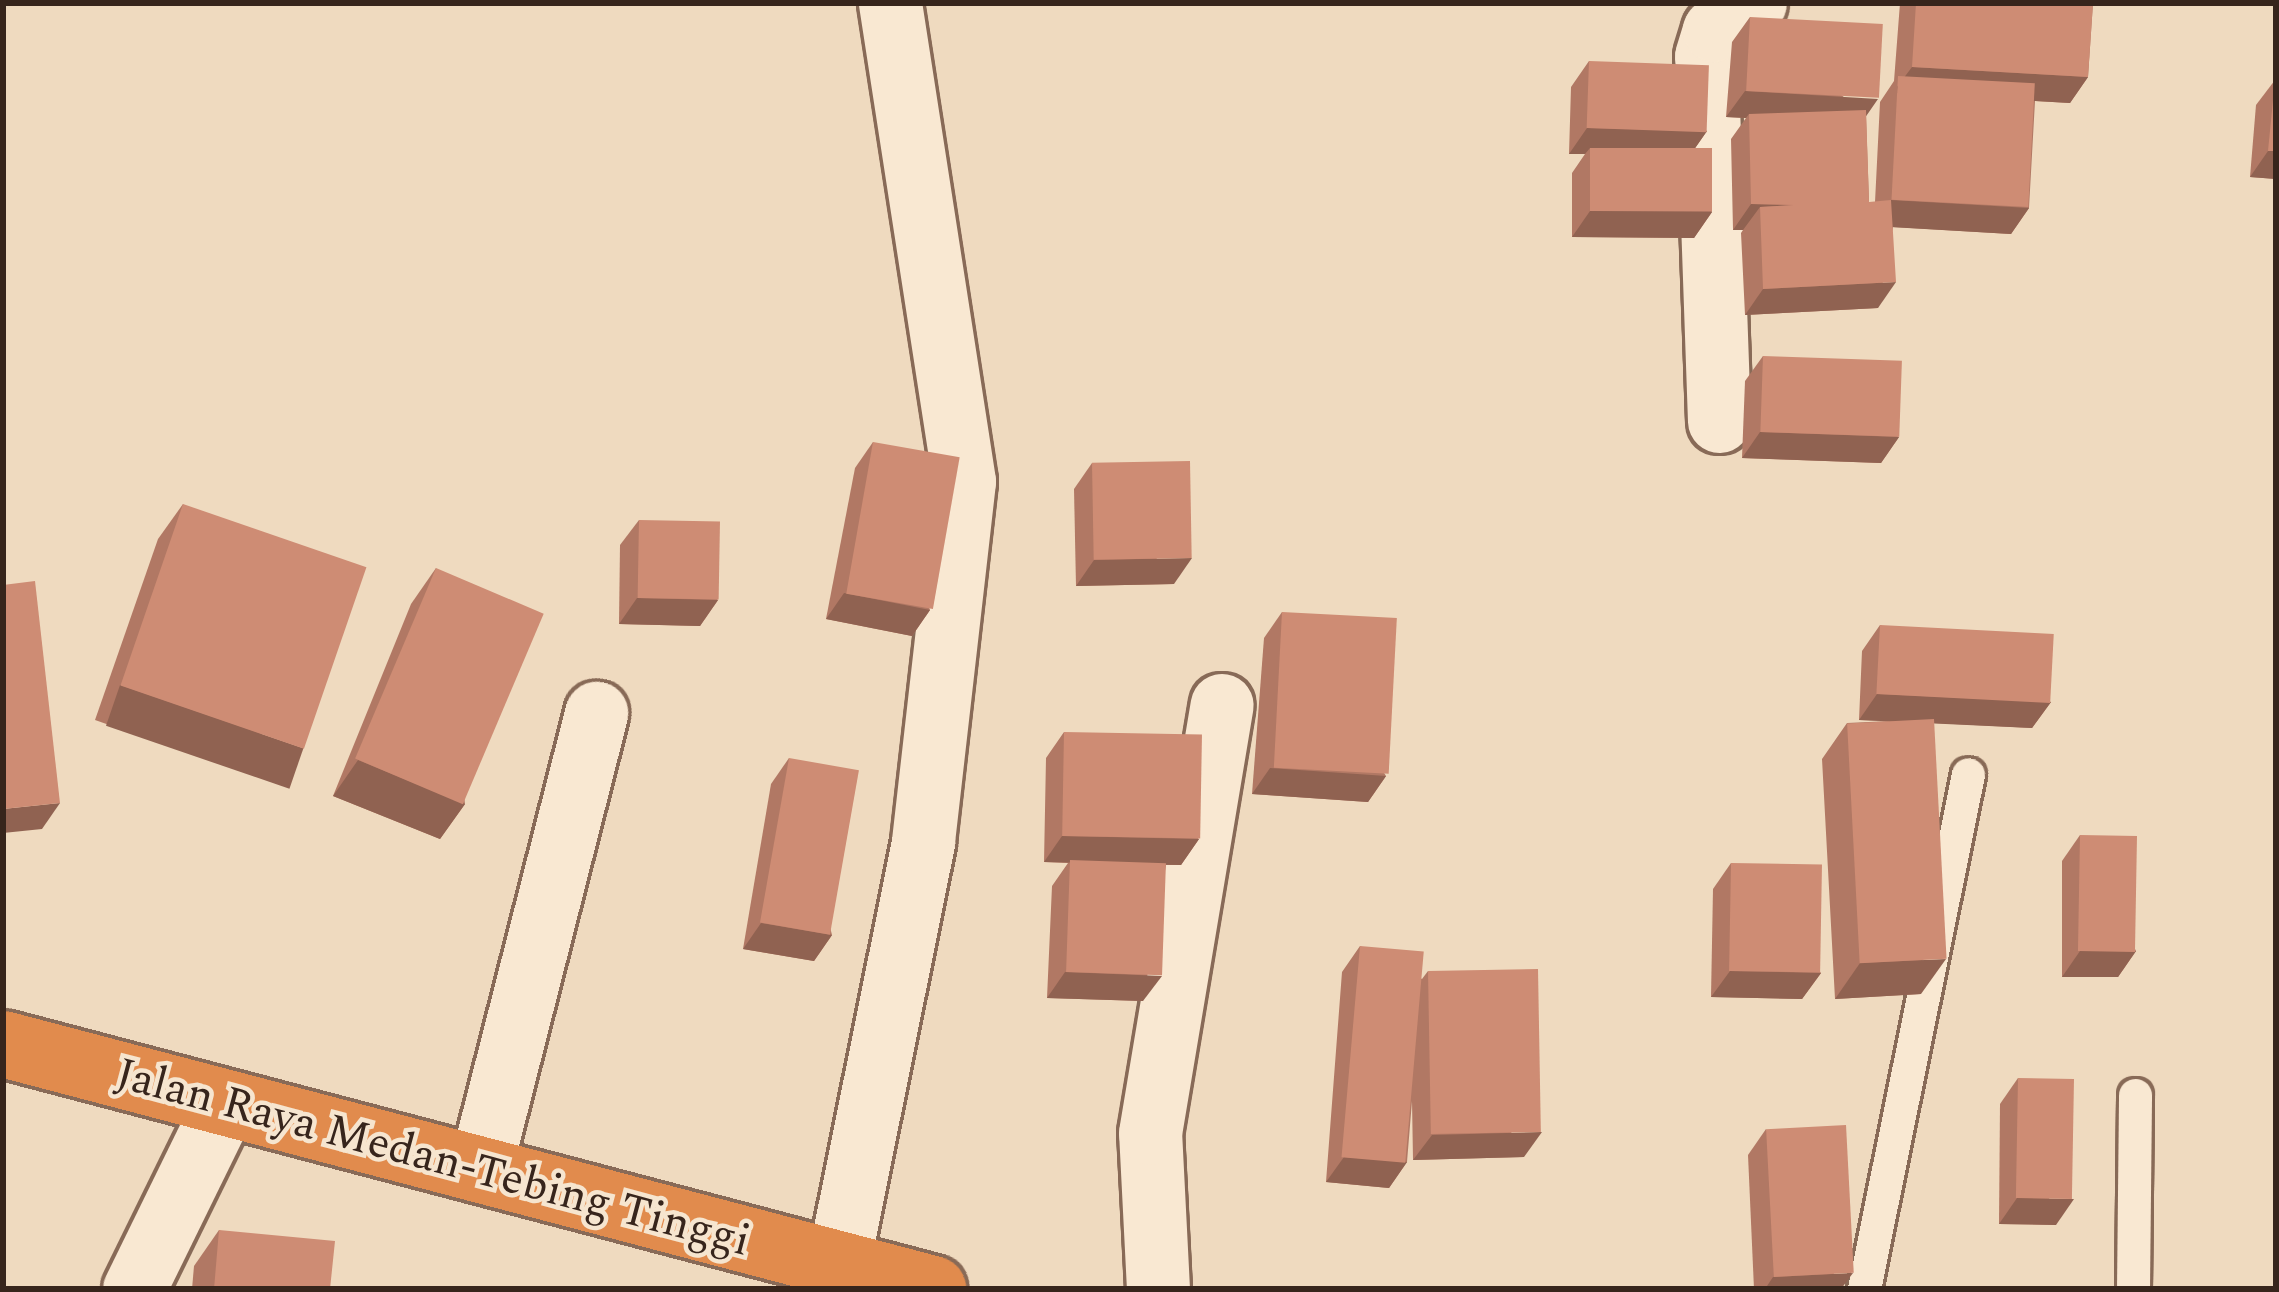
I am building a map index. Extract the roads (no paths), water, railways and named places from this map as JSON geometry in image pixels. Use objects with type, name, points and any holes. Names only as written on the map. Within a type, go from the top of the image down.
[{"type":"highway","name":"Jalan Raya Medan-Tebing Tinggi","points":[[3,1044],[480,1169],[834,1277],[933,1289]]},
{"type":"street","points":[[834,1277],[923,841],[964,481],[890,3]]},
{"type":"street","points":[[1719,421],[1706,56],[1714,30],[1755,3]]},
{"type":"street","points":[[1158,1289],[1150,1133],[1222,705]]},
{"type":"street","points":[[480,1169],[596,713]]},
{"type":"street","points":[[134,1289],[225,1102]]},
{"type":"lane","points":[[1864,1289],[1968,774]]},
{"type":"lane","points":[[2133,1289],[2135,1095]]}]
